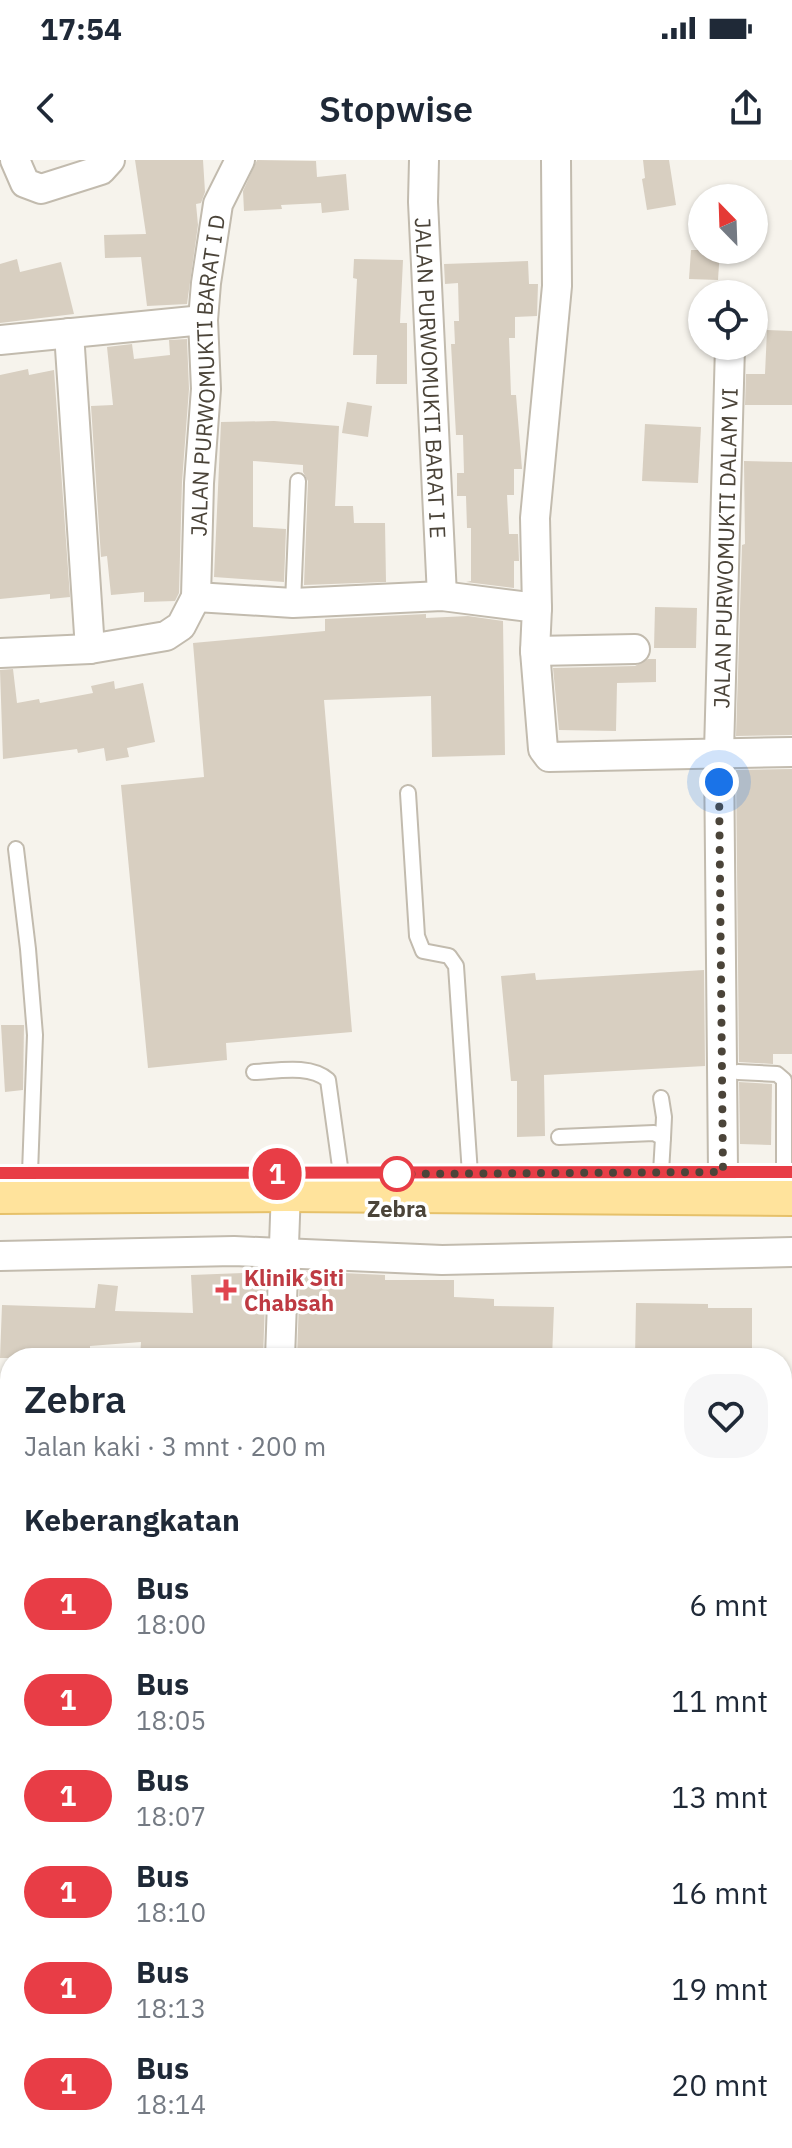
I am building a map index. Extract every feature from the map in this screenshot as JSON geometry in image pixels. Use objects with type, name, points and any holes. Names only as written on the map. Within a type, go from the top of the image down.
[{"type":"main road","points":[[10,1179],[470,1174],[662,1155],[723,1172],[789,1179]]},
{"type":"main road","points":[[10,1179],[286,1189],[789,1179]]},
{"type":"street","points":[[15,160],[25,183],[41,189],[101,170],[110,160]]},
{"type":"street","name":"JALAN PURWOMUKTI BARAT I D","points":[[196,597],[199,483],[206,389],[203,320],[206,283],[218,204],[240,160]]},
{"type":"street","name":"JALAN PURWOMUKTI BARAT I E","points":[[424,160],[423,218],[442,596]]},
{"type":"street","points":[[556,160],[557,286],[535,518],[535,651],[543,749],[549,757],[792,752]]},
{"type":"street","points":[[0,340],[203,320]]},
{"type":"street","points":[[69,333],[90,649]]},
{"type":"street","name":"JALAN PURWOMUKTI DALAM VI","points":[[723,1172],[719,752],[730,360]]},
{"type":"street","points":[[0,653],[90,649],[166,636],[181,626],[196,597],[293,603],[442,596],[537,608]]},
{"type":"street","points":[[535,651],[635,649]]},
{"type":"street","points":[[280,1348],[286,1189]]},
{"type":"street","points":[[0,1256],[234,1251],[442,1260],[792,1252]]},
{"type":"lane","points":[[293,603],[298,481]]},
{"type":"lane","points":[[408,793],[417,936],[423,951],[449,956],[456,966],[470,1174]]},
{"type":"lane","points":[[10,1179],[35,1035],[16,849]]},
{"type":"lane","points":[[254,1072],[305,1071],[320,1073],[328,1080],[341,1174]]},
{"type":"lane","points":[[738,1072],[777,1074],[784,1080],[789,1179]]},
{"type":"lane","points":[[661,1098],[664,1117],[662,1155]]},
{"type":"lane","points":[[559,1137],[654,1133],[662,1155]]},
{"type":"building","points":[[135,160],[203,160],[205,192],[201,203],[196,204],[198,225],[187,304],[147,306],[141,257],[105,258],[104,235],[146,234]]},
{"type":"building","points":[[257,160],[316,161],[317,177],[346,174],[349,210],[322,213],[321,203],[244,211],[243,191]]},
{"type":"building","points":[[643,160],[669,160],[676,205],[647,210],[642,179],[645,178]]},
{"type":"building","points":[[17,259],[20,272],[61,262],[74,314],[0,323],[0,264]]},
{"type":"building","points":[[354,259],[403,260],[400,323],[407,323],[407,384],[376,384],[377,355],[353,355],[357,279],[353,278]]},
{"type":"building","points":[[528,261],[529,284],[538,284],[537,316],[515,317],[515,338],[509,338],[511,395],[516,395],[522,469],[514,469],[514,495],[507,495],[509,534],[518,534],[519,561],[514,561],[514,588],[466,582],[471,581],[471,528],[467,528],[466,496],[457,496],[457,473],[464,473],[463,435],[456,435],[451,344],[455,344],[454,321],[459,321],[458,283],[445,284],[444,264]]},
{"type":"building","points":[[690,264],[719,264],[718,280],[689,279]]},
{"type":"building","points":[[768,330],[792,331],[792,405],[745,405],[746,374],[765,374]]},
{"type":"building","points":[[187,339],[189,389],[182,482],[179,593],[175,601],[144,602],[144,592],[111,595],[107,556],[101,557],[91,406],[113,405],[107,347],[132,344],[134,359],[170,355],[169,340]]},
{"type":"building","points":[[28,369],[29,375],[54,370],[70,597],[50,599],[50,594],[0,599],[0,375]]},
{"type":"building","points":[[347,402],[372,406],[368,437],[342,433]]},
{"type":"building","points":[[274,421],[339,426],[335,506],[353,506],[354,523],[385,523],[386,582],[304,585],[308,481],[303,465],[253,461],[253,527],[286,529],[284,582],[214,577],[221,422]]},
{"type":"building","points":[[645,424],[701,427],[698,483],[642,481]]},
{"type":"building","points":[[744,461],[792,462],[792,735],[736,736],[742,545],[745,544]]},
{"type":"building","points":[[655,607],[697,608],[696,648],[654,648]]},
{"type":"building","points":[[426,614],[426,618],[468,616],[503,621],[505,755],[432,757],[431,696],[324,700],[352,1032],[226,1043],[227,1060],[148,1068],[121,785],[204,777],[193,643],[325,631],[325,619]]},
{"type":"building","points":[[648,659],[656,659],[656,682],[617,683],[616,731],[559,730],[553,668],[635,666]]},
{"type":"building","points":[[13,669],[17,703],[39,699],[40,703],[93,693],[91,686],[114,681],[115,689],[143,683],[155,742],[127,748],[129,757],[106,761],[104,748],[3,759],[0,670]]},
{"type":"building","points":[[792,769],[792,1054],[773,1054],[773,1064],[739,1062],[736,770]]},
{"type":"building","points":[[704,970],[705,1066],[544,1075],[545,1136],[517,1137],[517,1081],[511,1081],[501,976],[535,973],[536,980]]},
{"type":"building","points":[[1,1025],[24,1025],[23,1090],[5,1092]]},
{"type":"building","points":[[739,1082],[772,1084],[771,1145],[740,1144]]},
{"type":"building","points":[[300,1271],[385,1275],[385,1280],[454,1280],[454,1297],[494,1299],[494,1306],[554,1307],[552,1348],[297,1348]]},
{"type":"building","points":[[266,1272],[263,1348],[141,1348],[141,1342],[90,1348],[0,1348],[2,1305],[95,1308],[98,1284],[118,1286],[115,1311],[193,1313],[191,1275]]},
{"type":"building","points":[[636,1303],[752,1308],[752,1348],[635,1348]]},
{"type":"bus line","name":"1","points":[[0,1173],[792,1172]]},
{"type":"place","name":"Zebra","points":[[397,1174]]},
{"type":"place","name":"Klinik Siti Chabsah","points":[[226,1290]]},
{"type":"route","points":[[397,1174],[723,1172],[719,782]]}]
